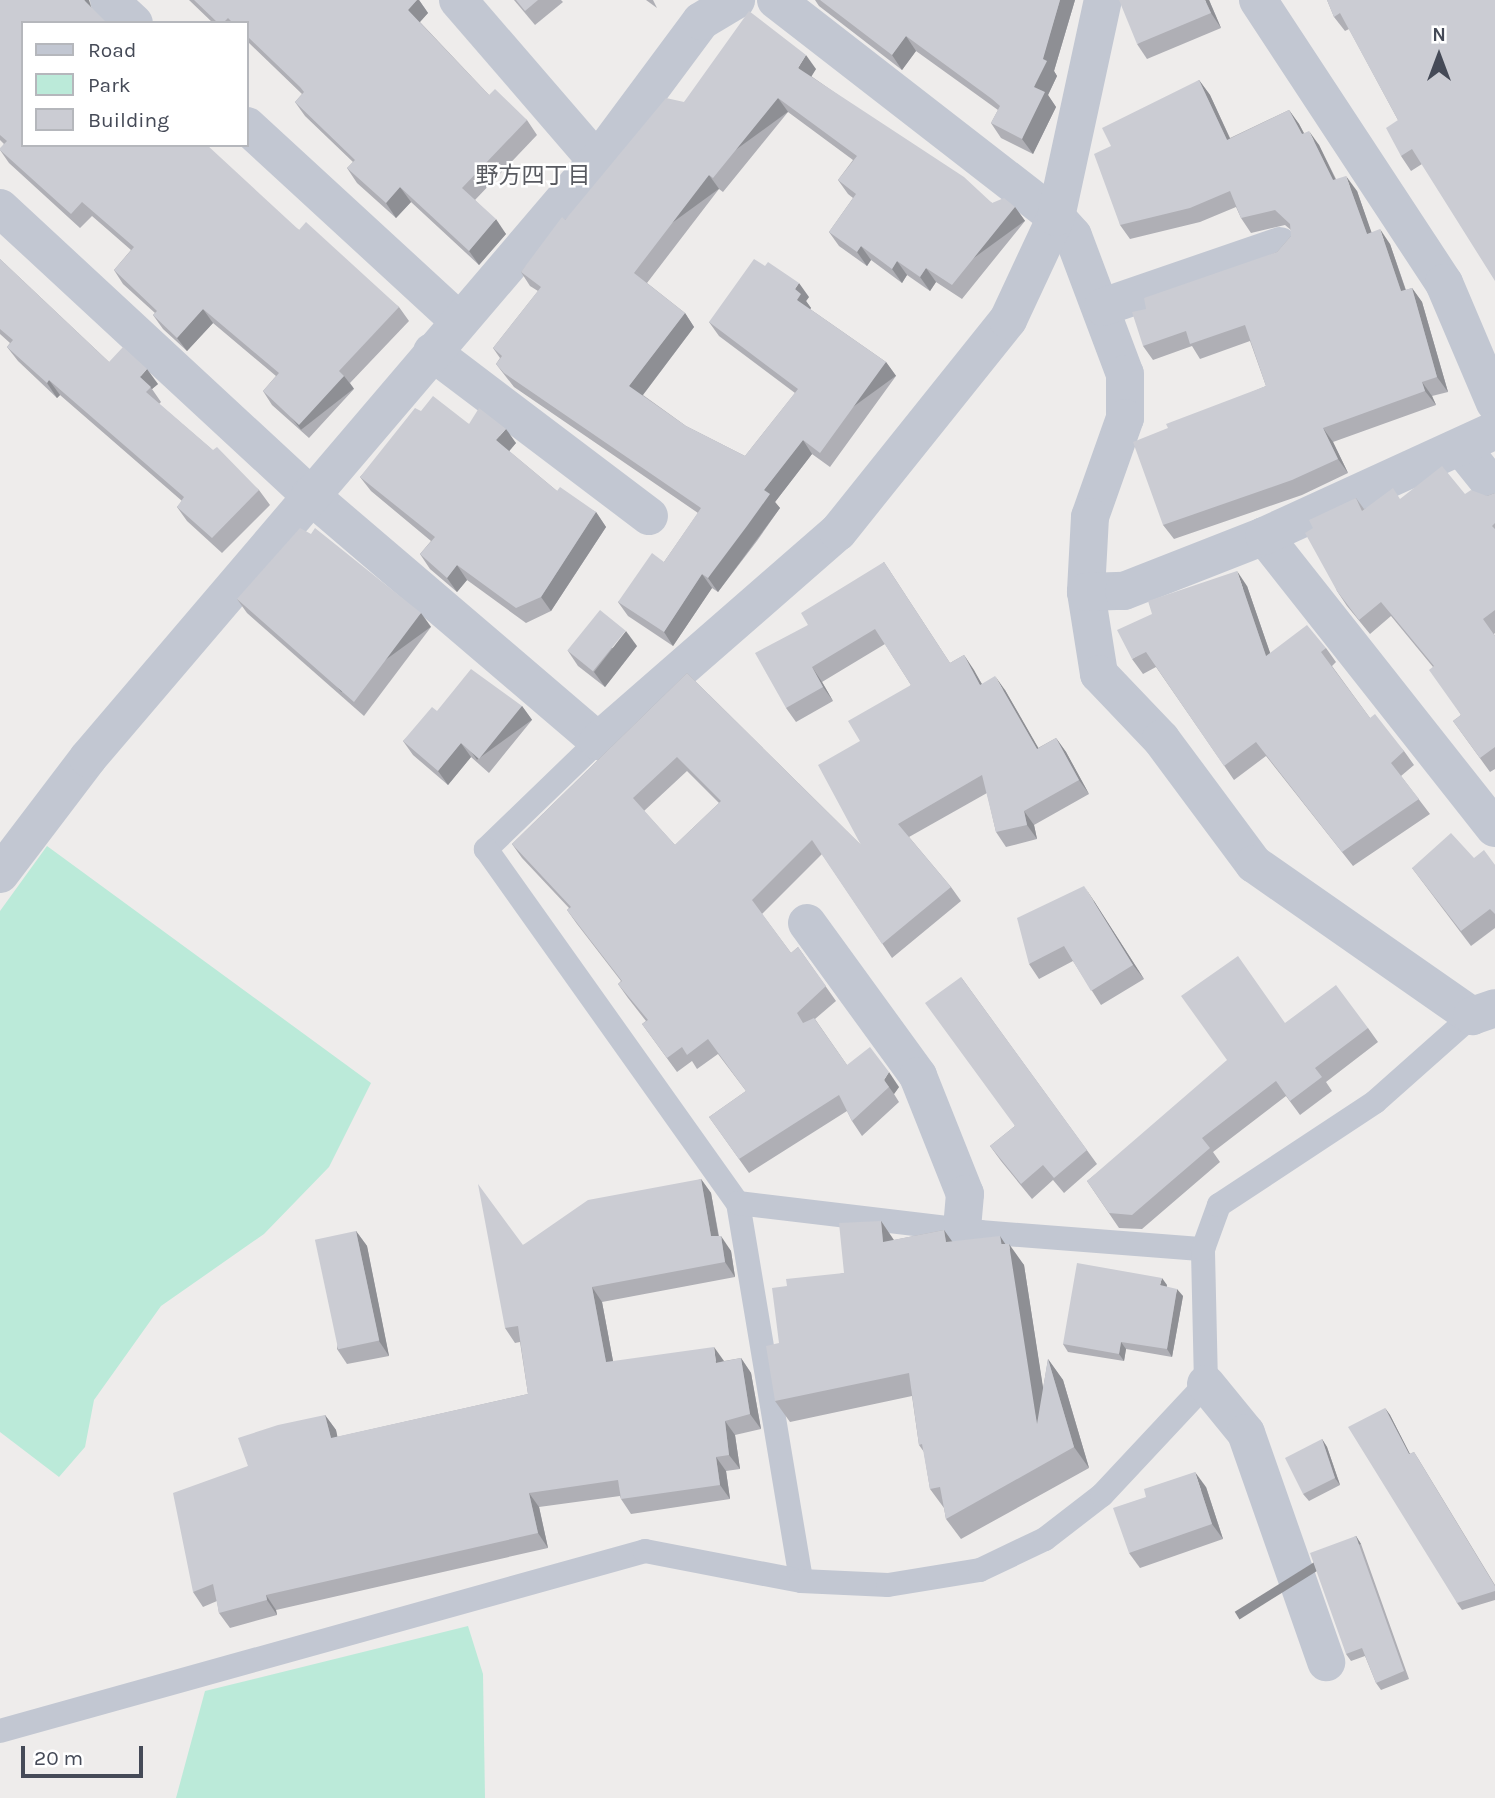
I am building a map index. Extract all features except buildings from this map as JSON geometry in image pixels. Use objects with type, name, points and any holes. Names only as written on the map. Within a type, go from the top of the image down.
[{"type":"street","points":[[109,0],[132,21]]},
{"type":"street","points":[[458,0],[597,160]]},
{"type":"street","points":[[0,874],[89,758],[597,160],[694,11],[736,0]]},
{"type":"street","points":[[776,0],[1056,216],[1073,236],[1103,307],[1125,374],[1125,418],[1090,517],[1086,592],[1099,674],[1161,739],[1254,864],[1483,1012]]},
{"type":"street","points":[[0,208],[310,495],[598,741],[838,532],[1008,320],[1056,216],[1103,0]]},
{"type":"street","points":[[1258,0],[1444,283],[1495,403]]},
{"type":"street","points":[[248,127],[459,321]]},
{"type":"street","points":[[1103,307],[1280,246]]},
{"type":"street","points":[[432,352],[649,516]]},
{"type":"street","points":[[1086,592],[1124,591],[1264,536],[1462,448],[1495,430]]},
{"type":"street","points":[[1462,448],[1495,489]]},
{"type":"street","points":[[1264,536],[1495,828]]},
{"type":"street","points":[[807,923],[918,1076],[965,1194],[962,1230]]},
{"type":"street","points":[[1206,1384],[1246,1433],[1326,1662]]},
{"type":"lane","points":[[598,741],[486,849],[738,1203],[802,1581]]},
{"type":"lane","points":[[0,1731],[645,1551],[802,1581],[888,1586],[980,1570],[1045,1539],[1102,1495],[1206,1384],[1203,1249],[1219,1205],[1375,1102],[1483,1012]]},
{"type":"lane","points":[[738,1203],[962,1230],[1203,1249]]},
{"type":"green space","points":[[47,846],[371,1083],[329,1167],[264,1234],[161,1306],[94,1400],[85,1447],[59,1477],[0,1432],[0,911]]},
{"type":"green space","points":[[468,1626],[483,1674],[485,1798],[176,1798],[205,1691]]},
{"type":"district","name":"野方四丁目","points":[[533,176]]}]
